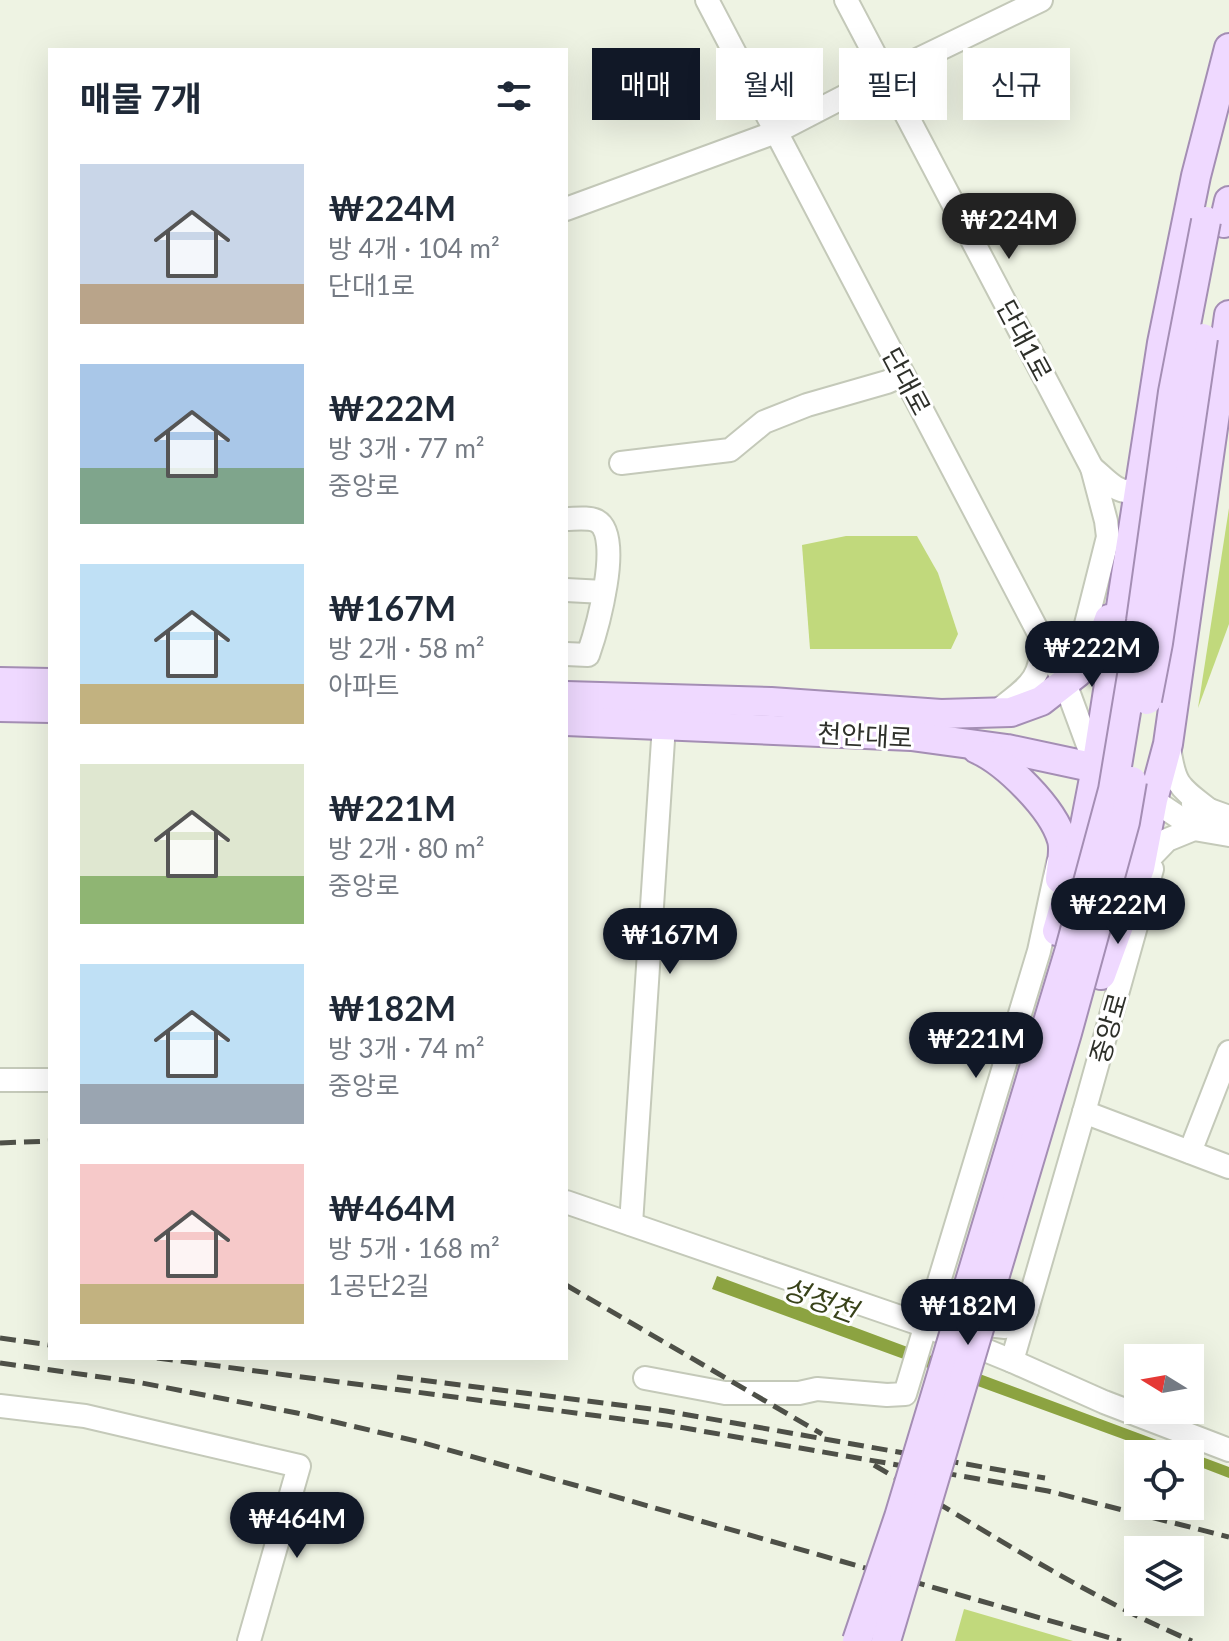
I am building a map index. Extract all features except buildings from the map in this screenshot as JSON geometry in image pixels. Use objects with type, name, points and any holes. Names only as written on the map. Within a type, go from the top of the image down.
[{"type":"main road","points":[[852,1641],[891,1486],[1080,851],[1096,768],[1162,343],[1196,176],[1229,48]]},
{"type":"main road","points":[[886,1641],[1067,1033],[1125,822],[1158,643],[1220,215],[1229,90]]},
{"type":"main road","points":[[852,1641],[899,1517],[1070,949],[1113,790],[1141,621],[1173,392],[1220,215]]},
{"type":"main road","points":[[899,1641],[1101,975],[1149,860],[1153,800],[1168,744],[1229,315]]},
{"type":"main road","points":[[941,714],[1011,712],[1041,701],[1077,673],[1100,644],[1113,609],[1134,517]]},
{"type":"main road","points":[[0,682],[48,683]]},
{"type":"main road","name":"천안대로","points":[[568,696],[771,702],[941,714]]},
{"type":"main road","points":[[0,707],[48,708]]},
{"type":"main road","points":[[941,714],[1044,744],[1096,768]]},
{"type":"main road","name":"천안대로","points":[[568,721],[911,736],[965,743],[1096,768],[1153,800]]},
{"type":"main road","points":[[965,743],[989,755],[1017,776],[1037,799],[1063,842],[1057,931]]},
{"type":"street","name":"단대로","points":[[707,0],[1065,683],[1096,768]]},
{"type":"street","name":"단대1로","points":[[846,0],[872,48]]},
{"type":"street","points":[[942,48],[1041,0]]},
{"type":"street","points":[[568,208],[776,132],[839,99]]},
{"type":"street","name":"단대1로","points":[[910,120],[1092,468]]},
{"type":"street","points":[[621,463],[730,450],[764,422],[903,375]]},
{"type":"street","points":[[1092,468],[1124,492],[1132,491],[1140,480]]},
{"type":"street","points":[[1065,683],[1078,656],[1108,537],[1092,468]]},
{"type":"street","points":[[568,519],[601,523],[609,547],[608,573],[588,655],[568,654]]},
{"type":"street","points":[[568,590],[604,592]]},
{"type":"street","points":[[996,712],[1037,675],[1042,654],[1039,632]]},
{"type":"street","points":[[631,1224],[664,725]]},
{"type":"street","points":[[1168,744],[1172,770],[1181,788],[1208,809]]},
{"type":"street","points":[[1153,800],[1182,800],[1229,817]]},
{"type":"street","points":[[1153,800],[1177,816],[1229,835]]},
{"type":"street","points":[[1149,860],[1167,840],[1194,829],[1229,835]]},
{"type":"street","points":[[645,1378],[725,1393],[799,1393],[817,1389],[905,1394],[1039,951],[1063,842]]},
{"type":"street","name":"중앙로","points":[[1012,1361],[1084,1112],[1149,860]]},
{"type":"street","points":[[1190,1152],[1229,1052]]},
{"type":"street","points":[[0,1080],[48,1080]]},
{"type":"street","points":[[1084,1112],[1229,1167]]},
{"type":"street","points":[[568,1203],[631,1224],[920,1346],[1012,1361],[1104,1402],[1229,1450]]},
{"type":"street","points":[[939,1282],[951,1313],[969,1324],[1005,1327],[1027,1310]]},
{"type":"street","points":[[920,1346],[969,1324]]},
{"type":"street","points":[[0,1406],[85,1416],[299,1466],[249,1641]]},
{"type":"shaded area","points":[[1229,508],[1229,624],[1198,708]]},
{"type":"shaded area","points":[[846,536],[917,536],[938,573],[958,634],[951,649],[810,649],[802,545]]},
{"type":"shaded area","points":[[717,1276],[1157,1440],[1126,1440],[712,1289]]},
{"type":"shaded area","points":[[1204,1458],[1229,1467],[1229,1478],[1204,1468]]},
{"type":"shaded area","points":[[964,1609],[1073,1641],[955,1641]]},
{"type":"railway","points":[[0,1143],[48,1141]]},
{"type":"railway","points":[[568,1286],[822,1434]]},
{"type":"railway","points":[[0,1338],[48,1345]]},
{"type":"railway","points":[[172,1360],[667,1425],[1048,1491],[1229,1537]]},
{"type":"railway","points":[[0,1363],[137,1382],[297,1413],[420,1442],[1121,1641]]},
{"type":"railway","points":[[397,1377],[666,1411],[1045,1478]]},
{"type":"railway","points":[[874,1465],[1070,1581],[1192,1641]]},
{"type":"water label","name":"성정천","points":[[820,1299]]}]
